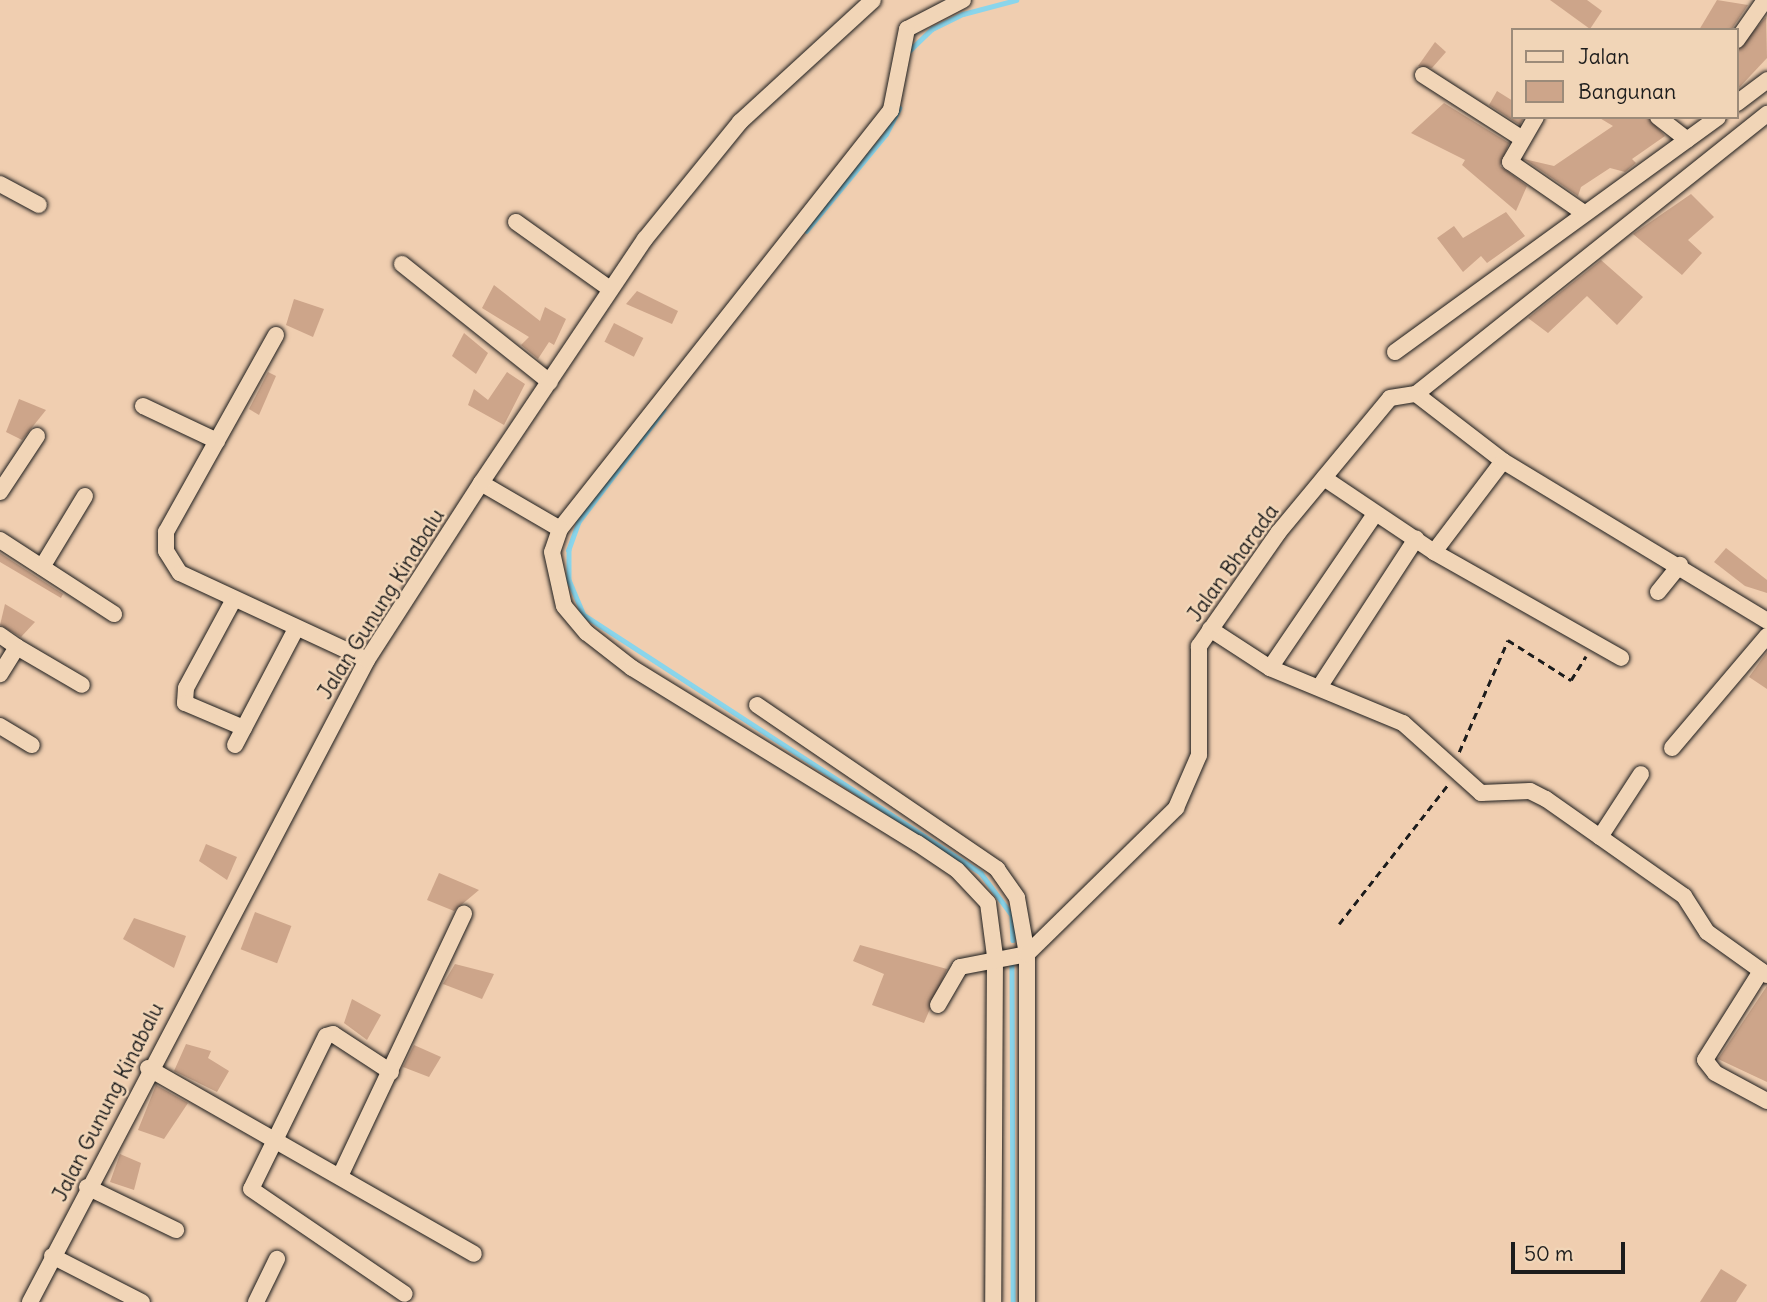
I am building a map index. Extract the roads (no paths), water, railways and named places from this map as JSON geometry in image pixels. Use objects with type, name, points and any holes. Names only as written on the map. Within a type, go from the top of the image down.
[{"type":"street","name":"Jalan Gunung Kinabalu","points":[[30,1302],[148,1068],[367,660],[481,483],[610,289],[740,122],[873,0]]},
{"type":"street","points":[[962,0],[907,29],[891,110],[560,529],[552,552],[555,582],[567,611],[587,633],[640,673],[957,870],[988,903],[1011,955],[1027,1302]]},
{"type":"street","points":[[1739,37],[1765,0]]},
{"type":"street","points":[[1423,75],[1521,138]]},
{"type":"street","points":[[1739,101],[1767,80]]},
{"type":"street","name":"Jalan Bharada","points":[[1011,955],[1138,851],[1188,790],[1199,755],[1194,666],[1210,629],[1380,405],[1416,394],[1767,114]]},
{"type":"street","points":[[1535,119],[1509,155],[1514,167],[1584,213]]},
{"type":"street","points":[[1661,119],[1687,139]]},
{"type":"street","points":[[1395,352],[1715,119]]},
{"type":"street","points":[[0,184],[39,205]]},
{"type":"street","points":[[516,222],[610,289]]},
{"type":"street","points":[[402,264],[550,382]]},
{"type":"street","points":[[276,335],[217,441],[165,544],[180,573],[233,601],[367,660]]},
{"type":"street","points":[[1416,394],[1503,461],[1680,565],[1767,621]]},
{"type":"street","points":[[143,406],[217,441]]},
{"type":"street","points":[[0,492],[37,436]]},
{"type":"street","points":[[1434,552],[1503,461]]},
{"type":"street","points":[[1324,478],[1434,552],[1595,641],[1621,659]]},
{"type":"street","points":[[481,483],[560,529]]},
{"type":"street","points":[[42,567],[85,496]]},
{"type":"street","points":[[1270,668],[1375,514]]},
{"type":"street","points":[[1321,685],[1416,539]]},
{"type":"street","points":[[0,540],[114,614]]},
{"type":"street","points":[[1657,592],[1680,565]]},
{"type":"street","points":[[233,601],[186,688],[185,703],[244,728]]},
{"type":"street","points":[[235,745],[296,629]]},
{"type":"street","points":[[1210,629],[1270,668],[1321,685],[1403,723],[1481,793],[1530,791],[1684,896],[1707,932],[1764,973],[1705,1060],[1715,1073],[1767,1101]]},
{"type":"street","points":[[0,635],[82,685]]},
{"type":"street","points":[[1672,748],[1767,636]]},
{"type":"street","points":[[0,674],[17,647]]},
{"type":"street","points":[[757,705],[997,869],[1025,919],[1011,955],[993,1302]]},
{"type":"street","points":[[0,726],[32,745]]},
{"type":"street","points":[[1600,837],[1641,774]]},
{"type":"street","points":[[341,1174],[464,914]]},
{"type":"street","points":[[938,1004],[952,973],[1011,955]]},
{"type":"street","points":[[391,1072],[328,1034],[252,1191],[405,1294]]},
{"type":"street","points":[[148,1068],[341,1174],[474,1254]]},
{"type":"street","points":[[88,1187],[176,1230]]},
{"type":"street","points":[[52,1256],[142,1302]]},
{"type":"street","points":[[256,1302],[277,1259]]},
{"type":"waterway","points":[[909,51],[932,29],[963,14],[1016,0]]},
{"type":"waterway","points":[[806,231],[886,134],[899,108]]},
{"type":"waterway","points":[[664,410],[579,522],[569,550],[569,580],[584,615],[981,873],[1012,915],[1013,940]]},
{"type":"waterway","points":[[1012,962],[1013,1302]]}]
